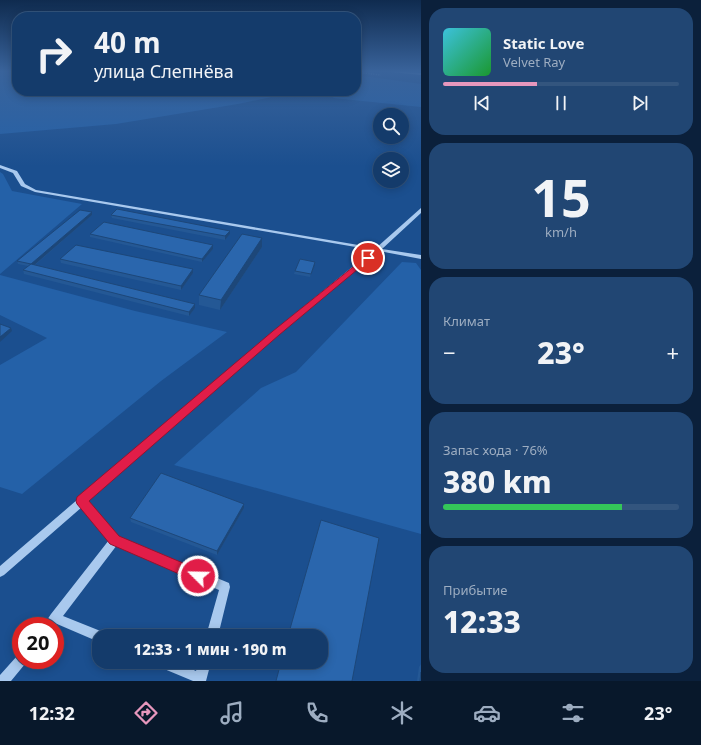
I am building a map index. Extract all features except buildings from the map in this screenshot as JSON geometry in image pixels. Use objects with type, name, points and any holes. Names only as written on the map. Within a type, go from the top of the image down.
[{"type":"street","points":[[0,166],[15,172],[23,185],[35,191],[421,257]]},
{"type":"street","points":[[0,572],[276,333],[378,249],[421,210]]},
{"type":"street","points":[[82,501],[115,540],[225,588],[214,629]]},
{"type":"street","points":[[56,617],[115,540]]},
{"type":"street","points":[[64,626],[92,634]]},
{"type":"street","points":[[4,681],[14,669]]},
{"type":"street","points":[[176,669],[200,680],[203,669]]},
{"type":"shaded area","points":[[0,103],[244,103],[116,124],[0,134]]},
{"type":"shaded area","points":[[380,103],[421,103],[421,107]]},
{"type":"shaded area","points":[[0,172],[3,174],[12,191],[82,204],[0,274]]},
{"type":"shaded area","points":[[402,262],[416,263],[421,270],[421,534],[174,465],[261,388],[296,372]]},
{"type":"shaded area","points":[[0,275],[135,311],[227,332],[161,381],[22,494],[0,487],[0,365],[47,338],[0,315]]},
{"type":"route","points":[[198,576],[115,540],[82,501],[276,333],[368,258]]}]
